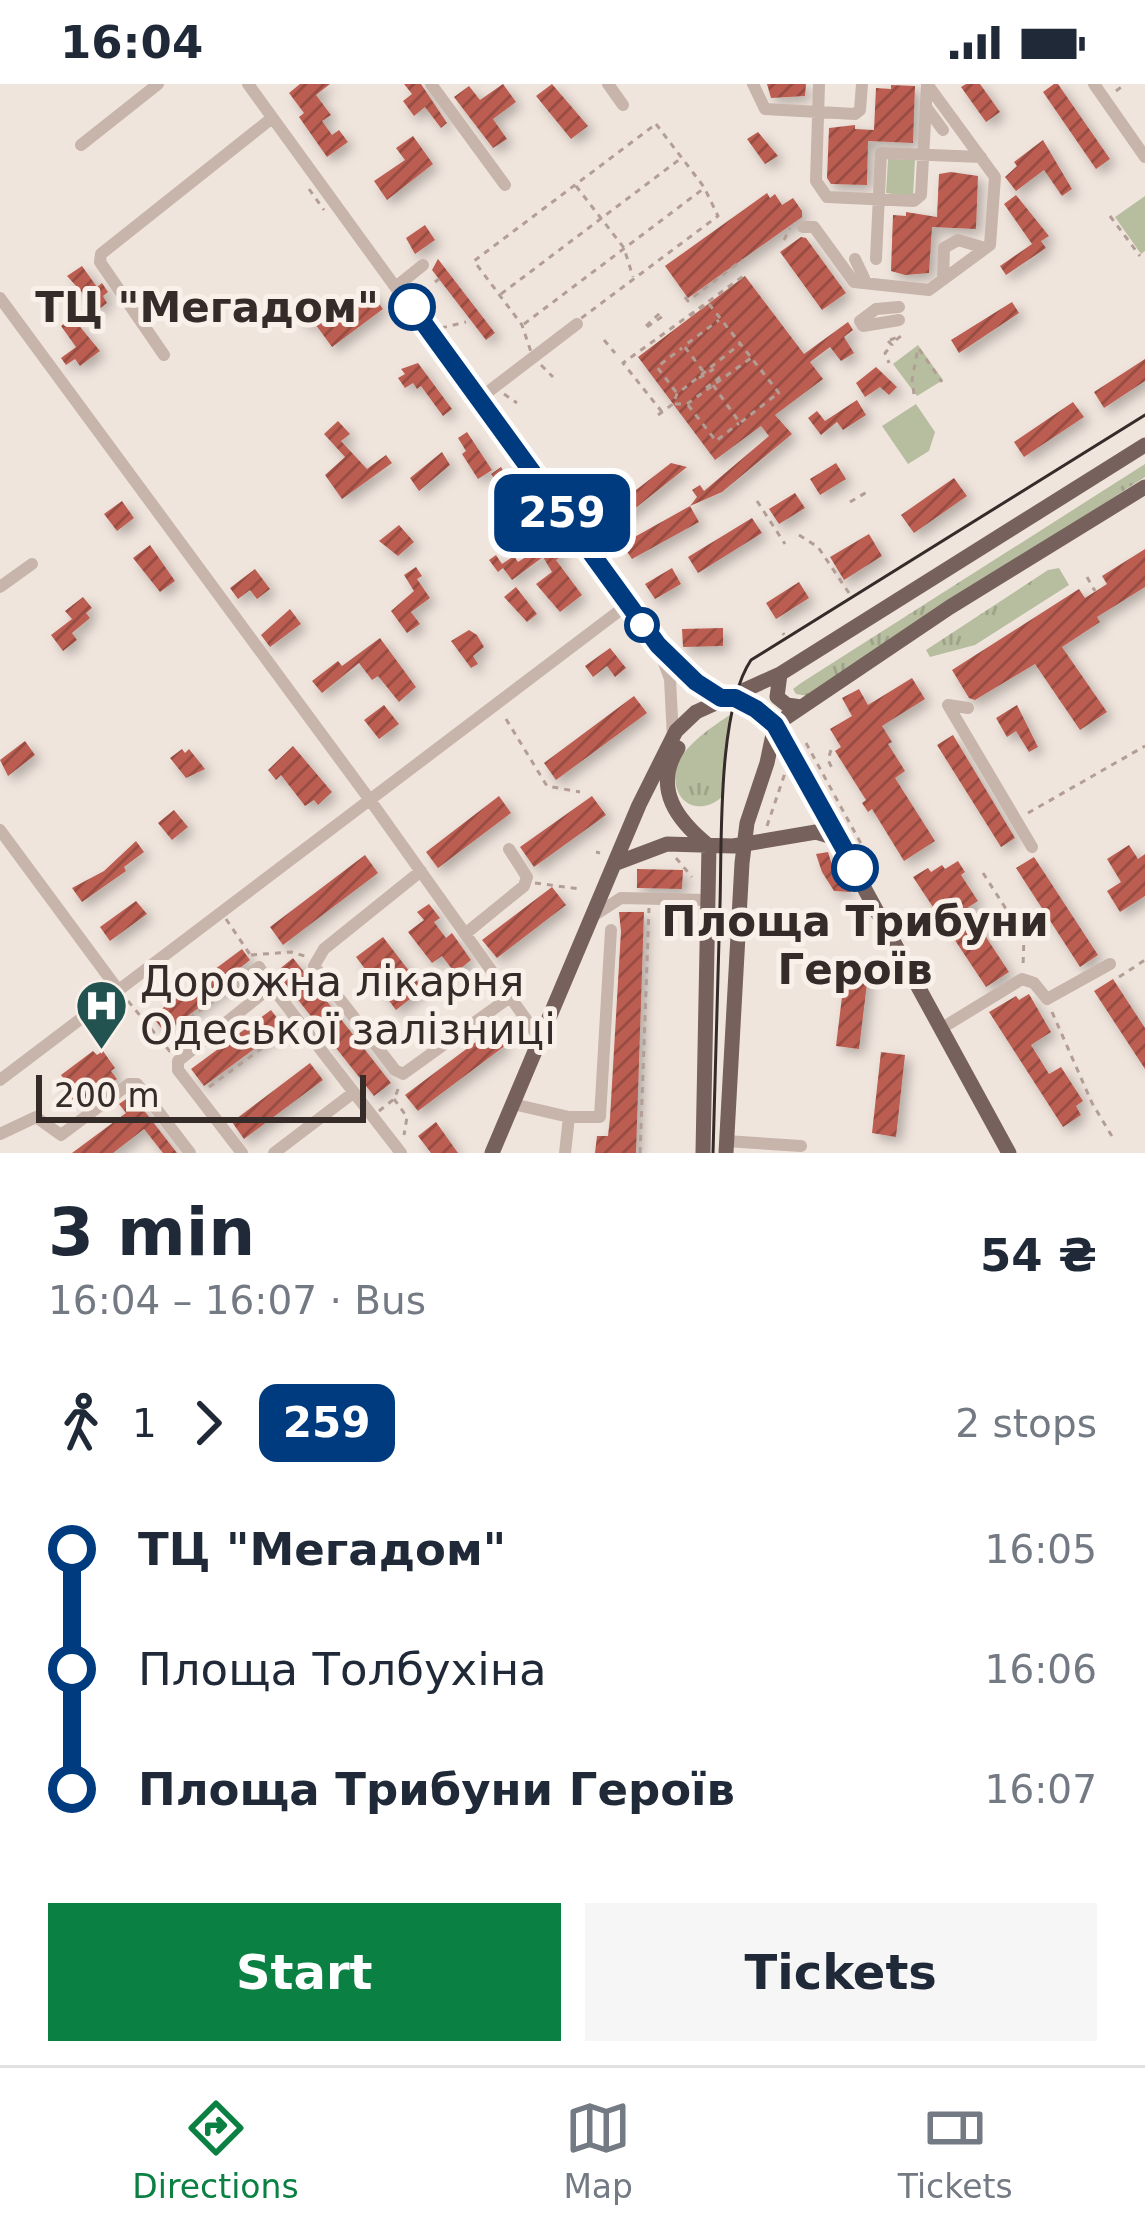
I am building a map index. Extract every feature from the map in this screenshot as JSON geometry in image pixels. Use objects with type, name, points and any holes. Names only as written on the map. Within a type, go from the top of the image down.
[{"type":"main road","points":[[492,1153],[592,917],[603,856],[673,746],[730,699],[780,674],[1145,445]]},
{"type":"main road","points":[[726,1147],[745,844],[752,801],[775,725],[950,607],[1145,487]]},
{"type":"main road","points":[[780,674],[777,697],[787,705],[802,707]]},
{"type":"main road","points":[[730,699],[775,725],[1009,1153]]},
{"type":"main road","points":[[673,746],[669,801],[690,830],[718,846]]},
{"type":"main road","points":[[798,833],[819,804]]},
{"type":"main road","points":[[603,856],[667,844],[745,844],[798,833],[839,839]]},
{"type":"main road","points":[[703,1153],[708,900],[718,846]]},
{"type":"street","points":[[81,145],[158,84]]},
{"type":"street","points":[[271,84],[252,89],[627,604],[683,671],[730,699]]},
{"type":"street","points":[[431,84],[505,185]]},
{"type":"street","points":[[608,84],[623,105]]},
{"type":"street","points":[[752,84],[765,109],[858,113],[862,84]]},
{"type":"street","points":[[819,84],[816,181],[827,197],[914,201],[920,197],[927,84]]},
{"type":"street","points":[[865,269],[900,288],[929,290],[990,244],[995,177],[927,84]]},
{"type":"street","points":[[1094,84],[1145,157]]},
{"type":"street","points":[[926,106],[943,130]]},
{"type":"street","points":[[164,355],[100,262],[101,254],[272,118]]},
{"type":"street","points":[[802,223],[813,226],[854,282],[865,269],[879,200],[881,153],[981,157]]},
{"type":"street","points":[[943,280],[944,248],[958,241],[985,248]]},
{"type":"street","points":[[397,286],[423,265]]},
{"type":"street","points":[[900,288],[901,319]]},
{"type":"street","points":[[0,298],[370,800],[540,1040]]},
{"type":"street","points":[[480,398],[578,323]]},
{"type":"street","points":[[0,587],[32,564]]},
{"type":"street","points":[[0,1080],[627,604]]},
{"type":"street","points":[[658,645],[670,679],[673,746]]},
{"type":"street","points":[[968,709],[947,705],[1032,847]]},
{"type":"street","points":[[0,830],[119,991]]},
{"type":"street","points":[[466,934],[526,882],[508,849]]},
{"type":"street","points":[[421,871],[315,959],[314,966],[395,1070],[403,1074],[510,997]]},
{"type":"street","points":[[592,917],[621,898],[708,900]]},
{"type":"street","points":[[513,1104],[569,1117],[600,1117],[611,930]]},
{"type":"street","points":[[238,983],[255,961],[401,1150]]},
{"type":"street","points":[[942,1028],[1022,979],[1034,982],[1046,999],[1110,964]]},
{"type":"street","points":[[242,1153],[178,1070],[178,1061],[267,990],[275,991]]},
{"type":"street","points":[[0,1134],[36,1117],[62,1135],[130,1084],[137,1084],[190,1153]]},
{"type":"street","points":[[274,1153],[353,1093]]},
{"type":"street","points":[[565,1153],[569,1117]]},
{"type":"street","points":[[726,1147],[801,1146]]},
{"type":"path","points":[[1105,99],[1125,84]]},
{"type":"path","points":[[656,124],[681,158],[719,217],[531,353],[523,325],[474,261],[656,124]]},
{"type":"path","points":[[500,295],[681,158]]},
{"type":"path","points":[[575,185],[624,248],[633,277]]},
{"type":"path","points":[[523,325],[704,188]]},
{"type":"path","points":[[1110,216],[1140,256]]},
{"type":"path","points":[[784,240],[785,231],[802,223]]},
{"type":"path","points":[[685,297],[688,301],[738,266],[743,277],[623,363],[660,413],[740,344]]},
{"type":"path","points":[[687,404],[716,441],[781,391],[708,302]]},
{"type":"path","points":[[677,394],[657,367],[721,319]]},
{"type":"path","points":[[441,328],[466,322]]},
{"type":"path","points":[[604,340],[615,353]]},
{"type":"path","points":[[889,342],[885,353],[890,363]]},
{"type":"path","points":[[684,346],[700,380],[714,369]]},
{"type":"path","points":[[914,394],[918,348],[942,382]]},
{"type":"path","points":[[673,404],[687,404],[752,358]]},
{"type":"path","points":[[540,364],[553,377]]},
{"type":"path","points":[[707,389],[720,376]]},
{"type":"path","points":[[692,381],[707,389],[740,423]]},
{"type":"path","points":[[498,396],[506,394],[517,404]]},
{"type":"path","points":[[850,502],[867,492]]},
{"type":"path","points":[[757,501],[785,544]]},
{"type":"path","points":[[799,535],[818,547],[849,593]]},
{"type":"path","points":[[1087,578],[1096,591]]},
{"type":"path","points":[[506,719],[547,786],[580,792]]},
{"type":"path","points":[[806,742],[867,862]]},
{"type":"path","points":[[1016,820],[1145,746]]},
{"type":"path","points":[[831,750],[828,760],[834,772]]},
{"type":"path","points":[[766,828],[786,772]]},
{"type":"path","points":[[671,852],[692,877]]},
{"type":"path","points":[[983,873],[1024,937],[1022,965],[1034,982]]},
{"type":"path","points":[[526,882],[580,890]]},
{"type":"path","points":[[640,1153],[649,906]]},
{"type":"path","points":[[222,914],[255,961],[291,952],[315,959]]},
{"type":"path","points":[[1119,977],[1145,960]]},
{"type":"path","points":[[160,1040],[238,983]]},
{"type":"path","points":[[119,991],[178,1061]]},
{"type":"path","points":[[1046,999],[1092,1103],[1113,1138]]},
{"type":"path","points":[[197,1095],[299,1022]]},
{"type":"path","points":[[371,1116],[394,1100],[403,1074]]},
{"type":"path","points":[[394,1100],[407,1117],[401,1150]]},
{"type":"green space","points":[[888,159],[915,160],[913,197],[886,193]]},
{"type":"green space","points":[[1145,196],[1145,251],[1141,254],[1115,217]]},
{"type":"green space","points":[[918,345],[943,380],[917,396],[893,364]]},
{"type":"green space","points":[[916,404],[935,432],[929,451],[908,464],[882,426]]},
{"type":"green space","points":[[1145,464],[1145,477],[807,696],[796,694],[793,689],[801,683]]},
{"type":"green space","points":[[1059,568],[1069,585],[975,645],[930,657],[926,650],[1048,570]]},
{"type":"green space","points":[[730,715],[723,796],[704,806],[688,803],[677,790],[679,761],[698,738]]},
{"type":"building","points":[[300,84],[330,84],[316,95],[331,115],[322,121],[332,135],[339,130],[348,142],[327,157],[299,117],[304,113],[289,93]]},
{"type":"building","points":[[404,84],[421,84],[447,123],[441,128],[425,107],[414,116],[403,101],[412,94]]},
{"type":"building","points":[[503,84],[516,102],[493,119],[507,139],[493,148],[454,97],[469,86],[480,100]]},
{"type":"building","points":[[552,84],[588,126],[571,139],[536,96]]},
{"type":"building","points":[[767,84],[806,84],[805,96],[771,98]]},
{"type":"building","points":[[980,84],[1000,112],[986,122],[961,87]]},
{"type":"building","points":[[1054,84],[1110,159],[1096,169],[1043,92]]},
{"type":"building","points":[[891,85],[915,86],[913,143],[868,141],[867,185],[831,184],[827,178],[829,128],[855,125],[855,129],[874,130],[876,88],[891,89]]},
{"type":"building","points":[[758,132],[778,156],[765,164],[747,139]]},
{"type":"building","points":[[413,136],[433,164],[387,200],[374,181],[405,160],[396,148]]},
{"type":"building","points":[[1043,140],[1072,189],[1062,196],[1044,170],[1016,191],[1005,177],[1017,166],[1014,162]]},
{"type":"building","points":[[939,174],[978,176],[976,229],[932,227],[929,273],[891,271],[893,215],[937,217]]},
{"type":"building","points":[[767,193],[770,198],[775,194],[782,205],[793,198],[802,217],[688,298],[665,266]]},
{"type":"building","points":[[1016,195],[1049,236],[1041,241],[1046,248],[1006,275],[1000,266],[1032,244],[1004,204]]},
{"type":"building","points":[[425,225],[435,240],[415,254],[406,238]]},
{"type":"building","points":[[801,237],[846,293],[822,310],[780,252]]},
{"type":"building","points":[[438,259],[495,333],[486,340],[432,270]]},
{"type":"building","points":[[82,266],[97,287],[102,283],[108,292],[103,296],[107,303],[98,310],[67,276]]},
{"type":"building","points":[[745,276],[804,354],[848,322],[853,330],[844,337],[854,353],[841,361],[830,347],[810,362],[823,379],[775,415],[792,434],[722,492],[690,506],[697,497],[692,490],[700,485],[704,491],[769,436],[761,426],[715,460],[638,357]]},
{"type":"building","points":[[369,290],[383,309],[332,347],[313,321],[306,326],[297,313],[315,300],[328,320]]},
{"type":"building","points":[[1012,302],[1019,313],[959,353],[951,340]]},
{"type":"building","points":[[72,317],[100,351],[80,366],[75,359],[66,365],[61,358],[76,347],[61,326]]},
{"type":"building","points":[[1145,359],[1145,381],[1104,408],[1094,392]]},
{"type":"building","points":[[418,363],[452,409],[443,416],[421,386],[417,389],[413,383],[405,388],[398,378],[405,374],[401,369]]},
{"type":"building","points":[[876,367],[897,387],[889,395],[880,387],[865,397],[856,383]]},
{"type":"building","points":[[857,400],[866,415],[843,430],[837,422],[821,435],[808,418],[817,411],[825,421]]},
{"type":"building","points":[[1073,402],[1084,417],[1024,457],[1014,442]]},
{"type":"building","points":[[338,421],[350,434],[341,441],[367,469],[386,455],[392,463],[342,499],[325,475],[345,457],[324,434]]},
{"type":"building","points":[[467,432],[492,470],[478,479],[458,438]]},
{"type":"building","points":[[442,452],[450,465],[419,491],[410,478]]},
{"type":"building","points":[[671,463],[687,467],[613,526],[618,532],[606,541],[592,524]]},
{"type":"building","points":[[836,463],[846,479],[820,495],[810,479]]},
{"type":"building","points":[[501,467],[537,530],[526,537],[500,499],[507,495],[491,474]]},
{"type":"building","points":[[954,478],[967,496],[914,533],[901,515]]},
{"type":"building","points":[[795,493],[805,508],[779,524],[769,509]]},
{"type":"building","points":[[122,501],[134,518],[117,531],[104,514]]},
{"type":"building","points":[[690,506],[699,522],[632,559],[622,544]]},
{"type":"building","points":[[752,518],[762,533],[698,573],[688,557]]},
{"type":"building","points":[[399,525],[414,542],[398,556],[379,541]]},
{"type":"building","points":[[549,532],[564,555],[556,560],[582,595],[560,612],[536,584],[552,572],[543,557],[512,580],[489,560],[496,555],[502,564],[514,556],[518,562],[546,544],[542,537]]},
{"type":"building","points":[[869,534],[882,556],[844,580],[830,557]]},
{"type":"building","points":[[150,545],[175,581],[160,592],[133,558]]},
{"type":"building","points":[[1145,549],[1145,587],[1097,617],[1100,622],[1062,647],[1107,712],[1080,730],[1035,664],[975,700],[969,698],[952,670],[1079,589],[1085,598],[1107,584],[1102,576]]},
{"type":"building","points":[[416,567],[422,576],[417,579],[430,598],[411,612],[420,624],[407,633],[391,611],[414,591],[404,575]]},
{"type":"building","points":[[672,568],[681,584],[655,599],[645,584]]},
{"type":"building","points":[[255,569],[270,589],[257,599],[250,590],[238,599],[230,588]]},
{"type":"building","points":[[799,582],[809,598],[776,619],[766,603]]},
{"type":"building","points":[[516,587],[537,614],[527,622],[504,597]]},
{"type":"building","points":[[83,597],[92,608],[86,613],[90,618],[72,633],[77,640],[63,651],[51,635],[72,619],[65,611]]},
{"type":"building","points":[[290,609],[301,624],[270,647],[261,635]]},
{"type":"building","points":[[723,628],[723,646],[683,647],[682,629]]},
{"type":"building","points":[[469,630],[484,647],[473,656],[478,664],[471,668],[451,641]]},
{"type":"building","points":[[380,638],[416,687],[399,702],[378,676],[372,680],[359,663],[322,693],[312,681],[338,661],[342,666]]},
{"type":"building","points":[[610,648],[626,668],[615,677],[607,666],[593,677],[585,666]]},
{"type":"building","points":[[912,678],[925,699],[882,726],[905,771],[895,778],[935,841],[904,861],[872,809],[868,812],[862,803],[866,800],[835,751],[841,747],[830,729],[852,716],[842,698],[859,689],[868,705]]},
{"type":"building","points":[[634,696],[647,713],[556,780],[544,763]]},
{"type":"building","points":[[384,705],[399,724],[379,739],[364,720]]},
{"type":"building","points":[[1017,705],[1038,747],[1029,752],[1016,731],[1007,737],[996,718]]},
{"type":"building","points":[[953,735],[1015,838],[1001,847],[937,745]]},
{"type":"building","points":[[25,741],[35,755],[8,776],[0,760]]},
{"type":"building","points":[[293,746],[332,792],[318,805],[314,800],[305,806],[281,775],[276,780],[268,770]]},
{"type":"building","points":[[182,749],[185,753],[189,749],[205,769],[186,778],[170,758]]},
{"type":"building","points":[[499,796],[511,813],[438,868],[426,852]]},
{"type":"building","points":[[592,796],[606,815],[534,867],[520,847]]},
{"type":"building","points":[[174,810],[188,827],[172,840],[158,823]]},
{"type":"building","points":[[136,841],[144,852],[82,902],[72,888],[104,871]]},
{"type":"building","points":[[1129,845],[1138,859],[1145,854],[1145,896],[1120,912],[1107,891],[1121,882],[1107,859]]},
{"type":"building","points":[[828,852],[851,892],[834,891],[822,872],[816,854]]},
{"type":"building","points":[[365,855],[378,873],[283,945],[270,927]]},
{"type":"building","points":[[1034,857],[1098,955],[1080,967],[1016,868]]},
{"type":"building","points":[[958,861],[978,901],[967,908],[1009,972],[986,987],[913,877]]},
{"type":"building","points":[[637,869],[683,870],[682,889],[637,888]]},
{"type":"building","points":[[552,887],[566,905],[497,958],[482,940]]},
{"type":"building","points":[[136,901],[147,914],[110,941],[100,927]]},
{"type":"building","points":[[429,904],[446,938],[452,933],[471,960],[455,973],[442,956],[432,963],[408,932],[424,920],[417,912]]},
{"type":"building","points":[[619,912],[644,912],[636,1153],[595,1153],[597,1136],[608,1136],[610,1118]]},
{"type":"building","points":[[383,937],[423,989],[396,1010],[356,957]]},
{"type":"building","points":[[242,949],[250,960],[231,975],[228,986],[165,1033],[152,1016]]},
{"type":"building","points":[[293,958],[391,1083],[374,1096],[276,972]]},
{"type":"building","points":[[846,964],[869,967],[859,1049],[836,1046]]},
{"type":"building","points":[[1113,979],[1145,1028],[1145,1069],[1094,991]]},
{"type":"building","points":[[1029,994],[1051,1032],[1031,1045],[1049,1074],[1061,1067],[1083,1101],[1076,1106],[1081,1115],[1063,1127],[989,1012]]},
{"type":"building","points":[[271,1010],[284,1027],[204,1086],[191,1069]]},
{"type":"building","points":[[493,1029],[506,1045],[418,1111],[405,1095]]},
{"type":"building","points":[[93,1051],[97,1055],[103,1051],[117,1079],[83,1104],[78,1096],[73,1100],[59,1082],[64,1079],[61,1075]]},
{"type":"building","points":[[881,1052],[905,1055],[896,1137],[872,1133]]},
{"type":"building","points":[[310,1063],[323,1080],[244,1139],[232,1122]]},
{"type":"building","points":[[132,1095],[177,1153],[163,1153],[144,1129],[113,1153],[72,1153],[126,1113],[119,1104]]},
{"type":"building","points":[[436,1122],[458,1153],[431,1153],[418,1136]]},
{"type":"tram line","points":[[713,1153],[724,778],[732,711],[751,660],[1145,415]]},
{"type":"bus line","name":"259","points":[[412,307],[645,631],[696,682],[721,698],[735,698],[756,709],[775,725],[855,868]]},
{"type":"place","name":"ТЦ \"Мегадом\"","points":[[412,307]]},
{"type":"place","name":"Площа Трибуни Героїв","points":[[855,868]]},
{"type":"place","name":"Дорожна лікарня Одеської залізниці","points":[[101,1051]]}]
